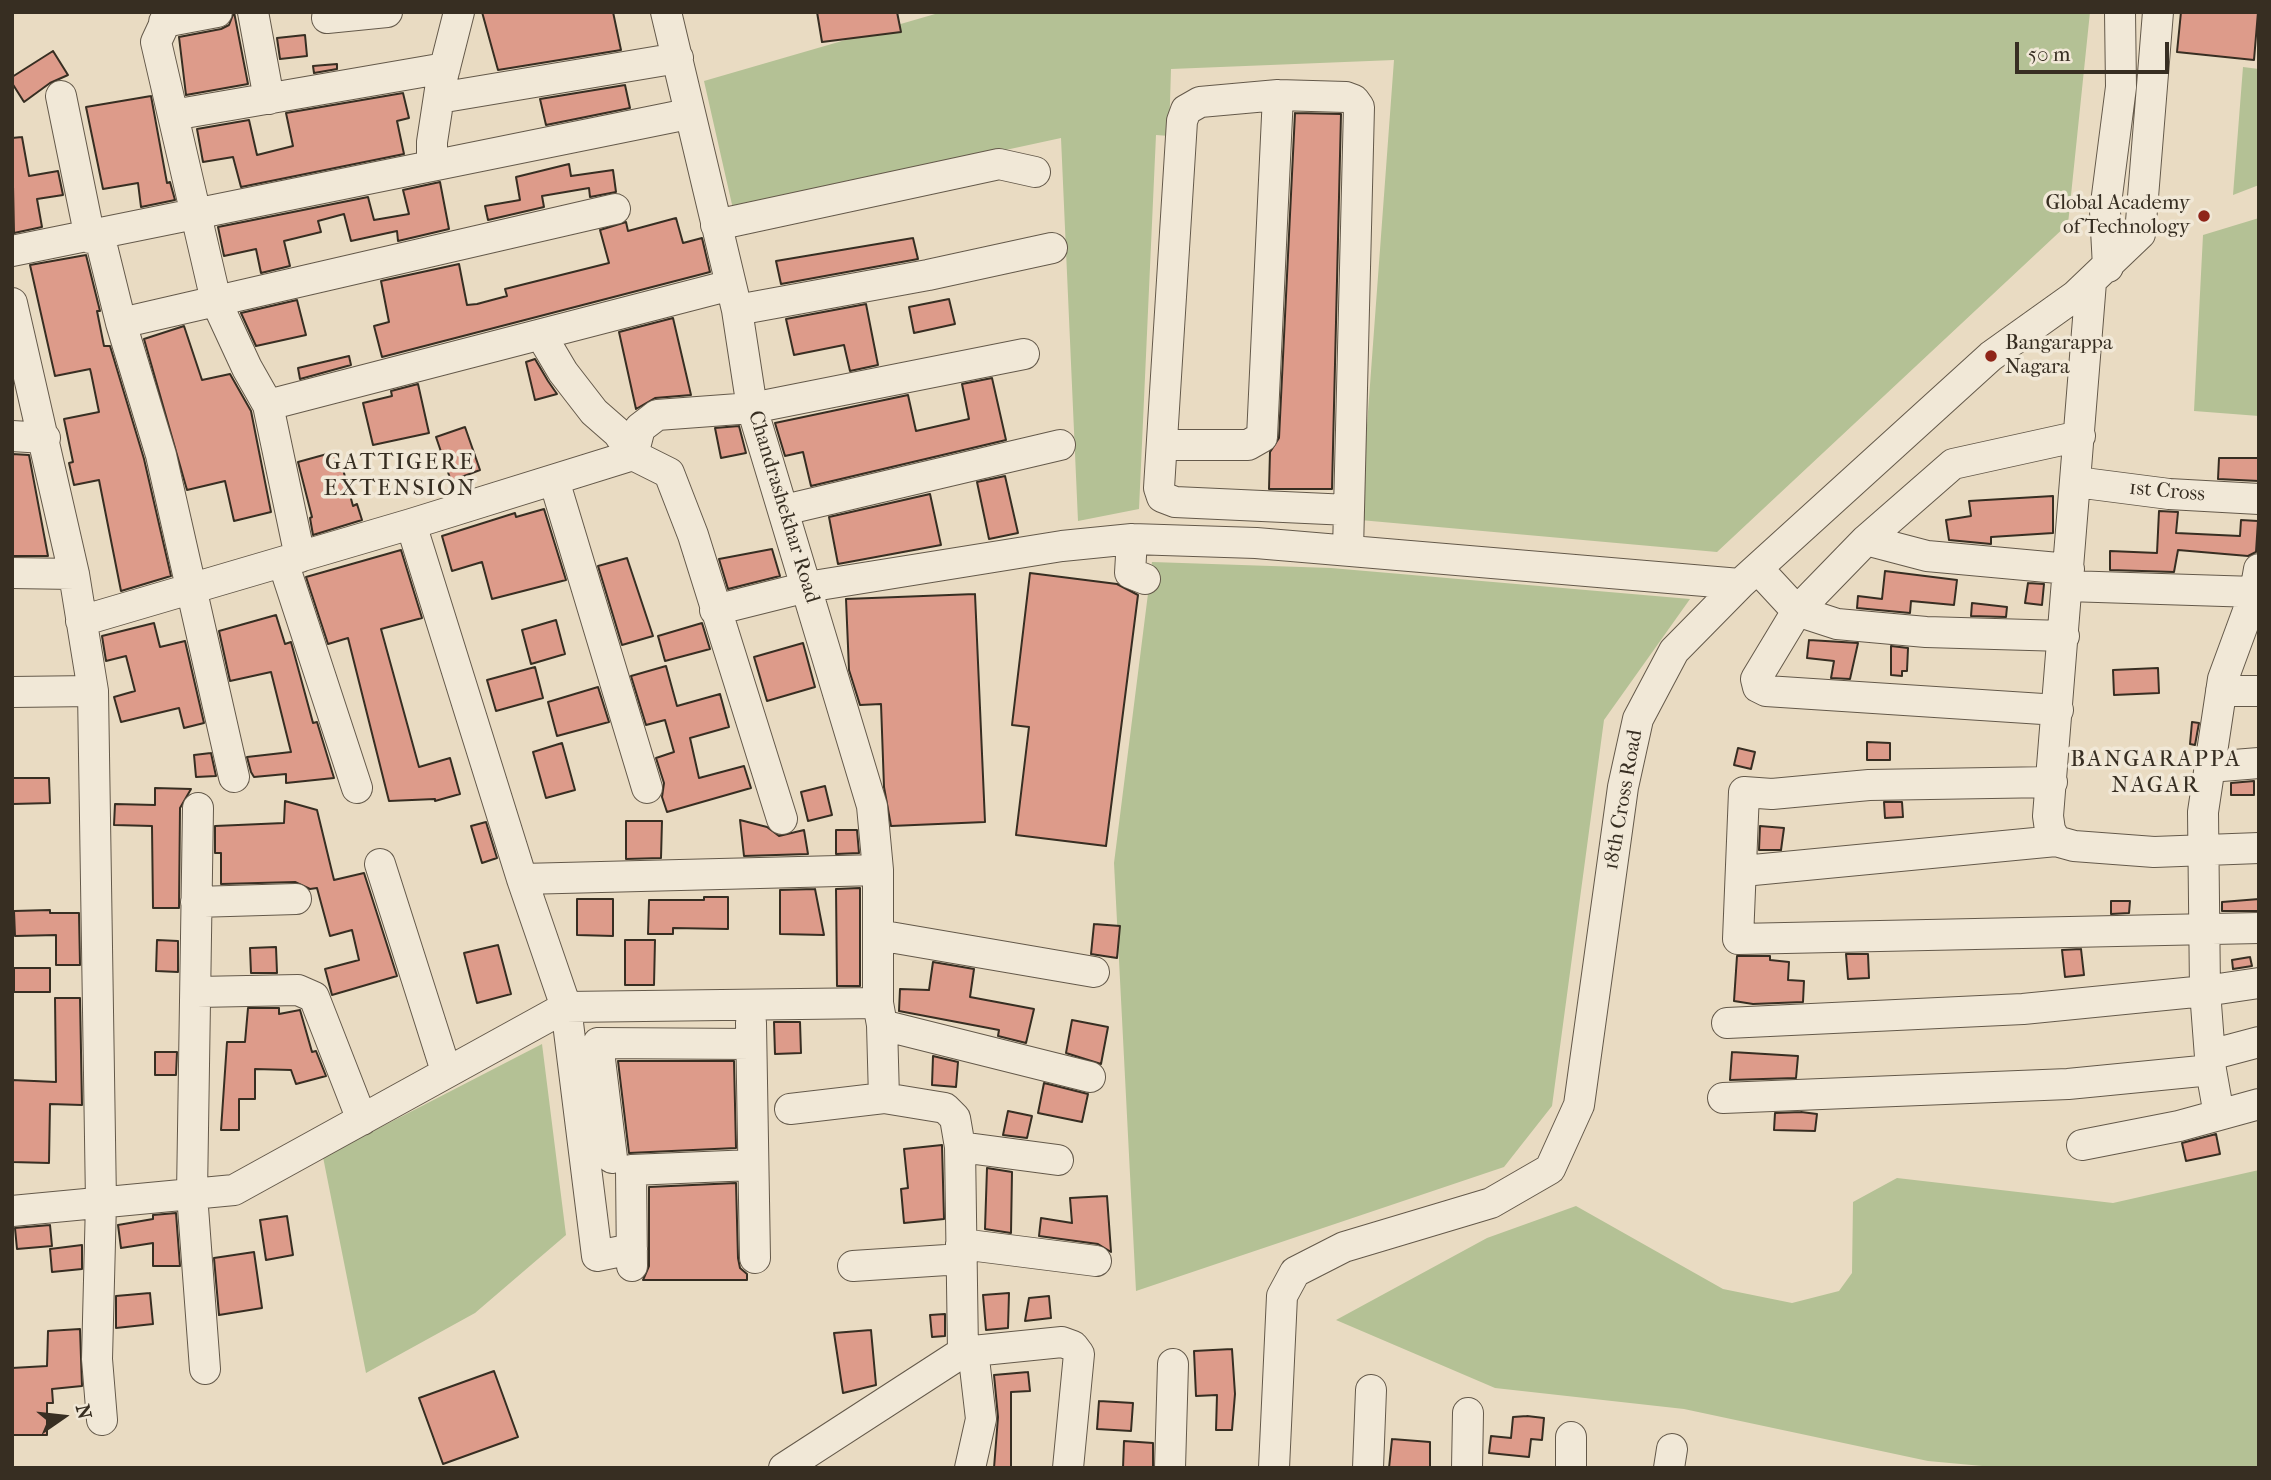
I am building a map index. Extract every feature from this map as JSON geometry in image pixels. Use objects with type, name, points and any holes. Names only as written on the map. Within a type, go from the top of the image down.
[{"type":"street","points":[[217,12],[167,17],[156,41],[216,301],[247,368],[268,405],[292,560],[357,788]]},
{"type":"street","points":[[253,12],[269,99]]},
{"type":"street","points":[[327,18],[387,12]]},
{"type":"street","points":[[432,166],[439,98],[459,12]]},
{"type":"street","name":"Chandrashekhar Road","points":[[666,12],[688,114],[734,297],[752,408],[872,806],[877,870],[884,1098]]},
{"type":"street","points":[[2056,841],[2048,816],[2080,436],[2121,87],[2120,12]]},
{"type":"street","name":"18th Cross Road","points":[[1274,1468],[1282,1296],[1294,1272],[1344,1247],[1491,1203],[1550,1170],[1579,1105],[1623,787],[1638,719],[1674,651],[1750,577],[1991,356],[2100,274],[2140,234],[2158,12]]},
{"type":"street","points":[[439,98],[678,58]]},
{"type":"street","points":[[173,115],[445,68]]},
{"type":"street","points":[[1162,445],[1248,445],[1262,438],[1278,95]]},
{"type":"street","points":[[1340,549],[1359,107],[1346,97],[1278,95],[1200,102],[1186,110],[1182,121],[1159,488],[1167,500],[1341,510]]},
{"type":"street","points":[[61,96],[95,236],[161,455],[234,777]]},
{"type":"street","points":[[12,251],[688,114]]},
{"type":"street","points":[[716,225],[999,164],[1035,172]]},
{"type":"street","points":[[121,323],[615,209]]},
{"type":"street","points":[[268,405],[541,335],[734,297],[928,275],[1052,248]]},
{"type":"street","points":[[12,303],[74,574],[93,691],[101,1202],[97,1359],[102,1420]]},
{"type":"street","points":[[541,335],[563,372],[594,412],[618,433],[633,455],[668,473],[692,534],[782,819]]},
{"type":"street","points":[[633,455],[640,428],[657,415],[752,408],[1024,354]]},
{"type":"street","points":[[12,436],[45,438]]},
{"type":"street","points":[[2058,710],[1766,691],[1758,687],[1756,679],[1797,611],[1866,540],[1953,464],[2080,436]]},
{"type":"street","points":[[784,510],[1060,444]]},
{"type":"street","points":[[81,621],[292,560],[633,455]]},
{"type":"street","points":[[554,480],[647,788]]},
{"type":"street","name":"1st Cross","points":[[2076,482],[2169,494],[2259,499]]},
{"type":"street","points":[[411,524],[522,878],[566,1007],[585,1052],[594,1122],[597,1255],[632,1257],[631,1170],[753,1165]]},
{"type":"street","points":[[716,610],[807,587],[1061,553],[1132,539],[1340,549],[1750,577],[1797,611],[1817,619],[1869,628],[2064,636]]},
{"type":"street","points":[[1132,539],[1130,573],[1145,579]]},
{"type":"street","points":[[1866,540],[1927,556],[2068,578],[2257,580],[2221,691],[2203,812],[2205,991],[2211,1063],[2219,1115]]},
{"type":"street","points":[[12,573],[74,574]]},
{"type":"street","points":[[12,692],[93,691]]},
{"type":"street","points":[[2221,691],[2259,691]]},
{"type":"street","points":[[2209,767],[2259,763]]},
{"type":"street","points":[[2052,782],[1869,785],[1772,794],[1744,792],[1743,871],[1738,939],[2259,928]]},
{"type":"street","points":[[198,808],[192,1194],[205,1369]]},
{"type":"street","points":[[1743,871],[2056,841],[2074,846],[2154,852],[2259,848]]},
{"type":"street","points":[[380,864],[446,1071]]},
{"type":"street","points":[[522,878],[877,870]]},
{"type":"street","points":[[196,902],[296,899]]},
{"type":"street","points":[[878,935],[1094,972]]},
{"type":"street","points":[[1727,1023],[2023,1009],[2259,983]]},
{"type":"street","points":[[197,992],[298,990],[314,997],[362,1120]]},
{"type":"street","points":[[12,1211],[234,1190],[566,1007],[751,1005],[880,1014],[1090,1077]]},
{"type":"street","points":[[751,1005],[755,1258]]},
{"type":"street","points":[[639,1006],[641,1041]]},
{"type":"street","points":[[585,1052],[601,1041],[751,1044]]},
{"type":"street","points":[[1723,1098],[2067,1084],[2211,1063],[2259,1042]]},
{"type":"street","points":[[790,1109],[884,1098],[945,1108],[954,1118],[960,1147],[961,1251],[968,1351],[981,1419],[970,1468]]},
{"type":"street","points":[[2082,1145],[2259,1104]]},
{"type":"street","points":[[594,1122],[612,1158]]},
{"type":"street","points":[[960,1147],[1058,1160]]},
{"type":"street","points":[[853,1266],[961,1251],[1096,1261]]},
{"type":"street","points":[[784,1468],[968,1351],[1062,1342],[1073,1346],[1079,1354],[1068,1468]]},
{"type":"street","points":[[1170,1468],[1173,1364]]},
{"type":"street","points":[[1368,1468],[1371,1390]]},
{"type":"street","points":[[1467,1468],[1468,1413]]},
{"type":"street","points":[[1571,1437],[1572,1468]]},
{"type":"green space","points":[[942,12],[2090,12],[2068,224],[1717,552],[1360,520],[1394,60],[1171,69],[1169,136],[1156,135],[1139,509],[1078,521],[1061,138],[733,209],[704,81]]},
{"type":"green space","points":[[2243,67],[2259,69],[2259,185],[2233,195]]},
{"type":"green space","points":[[2259,218],[2259,416],[2194,411],[2203,235]]},
{"type":"green space","points":[[1152,562],[1331,568],[1690,599],[1604,720],[1552,1106],[1504,1167],[1136,1291],[1114,863]]},
{"type":"green space","points":[[542,1044],[566,1235],[475,1313],[366,1373],[323,1157]]},
{"type":"green space","points":[[2259,1170],[2259,1468],[2004,1468],[1928,1461],[1684,1409],[1495,1388],[1336,1320],[1487,1238],[1576,1206],[1723,1289],[1792,1303],[1839,1291],[1852,1273],[1853,1202],[1897,1178],[2113,1203]]},
{"type":"building","points":[[234,12],[248,84],[186,95],[179,37],[221,29],[229,25]]},
{"type":"building","points":[[482,12],[613,12],[621,50],[498,70]]},
{"type":"building","points":[[817,12],[897,12],[901,32],[822,42]]},
{"type":"building","points":[[2181,12],[2258,12],[2254,60],[2177,52]]},
{"type":"building","points":[[305,35],[307,56],[280,59],[277,38]]},
{"type":"building","points":[[53,51],[68,75],[50,83],[24,102],[12,83],[12,77]]},
{"type":"building","points":[[337,64],[337,69],[314,73],[313,66]]},
{"type":"building","points":[[625,85],[630,108],[546,125],[540,99]]},
{"type":"building","points":[[403,93],[409,118],[397,121],[404,154],[241,187],[233,157],[203,162],[197,129],[249,120],[257,155],[293,146],[286,113]]},
{"type":"building","points":[[151,96],[167,183],[170,182],[175,200],[141,207],[138,183],[103,189],[86,107]]},
{"type":"building","points":[[1295,113],[1341,114],[1332,489],[1269,489],[1270,452],[1279,438]]},
{"type":"building","points":[[22,137],[29,176],[58,171],[63,195],[37,199],[42,227],[14,233],[12,138]]},
{"type":"building","points":[[569,164],[571,176],[613,170],[616,192],[590,197],[589,188],[542,196],[544,207],[488,220],[485,206],[520,200],[516,177]]},
{"type":"building","points":[[440,182],[449,229],[398,241],[397,231],[351,241],[344,214],[318,221],[321,232],[284,241],[290,266],[261,273],[256,249],[224,256],[218,227],[368,197],[374,220],[409,214],[403,190]]},
{"type":"building","points":[[676,218],[683,243],[702,238],[710,272],[382,357],[374,326],[389,322],[381,281],[459,264],[467,305],[477,304],[507,296],[505,289],[609,263],[600,230],[626,222],[628,231]]},
{"type":"building","points":[[913,238],[918,259],[781,284],[776,261]]},
{"type":"building","points":[[86,255],[100,311],[97,311],[104,346],[110,346],[144,459],[171,576],[121,591],[99,480],[74,485],[69,463],[73,462],[64,419],[99,412],[90,369],[55,376],[30,265]]},
{"type":"building","points":[[949,299],[955,324],[914,333],[909,307]]},
{"type":"building","points":[[297,300],[306,335],[256,346],[241,313]]},
{"type":"building","points":[[866,304],[878,365],[850,371],[844,345],[794,355],[786,319]]},
{"type":"building","points":[[673,318],[691,395],[655,398],[636,409],[619,332]]},
{"type":"building","points":[[184,326],[202,380],[230,374],[251,411],[271,512],[234,521],[225,481],[187,490],[144,339]]},
{"type":"building","points":[[349,356],[351,365],[300,379],[298,368]]},
{"type":"building","points":[[535,359],[557,394],[535,400],[526,362]]},
{"type":"building","points":[[992,378],[1006,440],[811,486],[803,452],[785,456],[775,423],[908,395],[916,431],[969,419],[962,384]]},
{"type":"building","points":[[418,384],[429,433],[373,445],[363,403],[392,396],[391,391]]},
{"type":"building","points":[[739,426],[746,453],[721,458],[715,428]]},
{"type":"building","points":[[465,427],[480,470],[451,481],[436,437]]},
{"type":"building","points":[[338,451],[353,506],[357,504],[362,520],[313,535],[312,517],[298,462]]},
{"type":"building","points":[[12,454],[29,455],[48,556],[12,556]]},
{"type":"building","points":[[2219,458],[2259,458],[2259,481],[2218,479]]},
{"type":"building","points":[[1005,476],[1018,533],[989,539],[977,482]]},
{"type":"building","points":[[930,494],[941,545],[838,564],[829,517]]},
{"type":"building","points":[[2053,496],[2053,533],[1991,537],[1991,544],[1949,540],[1946,520],[1971,516],[1969,501]]},
{"type":"building","points":[[544,509],[566,580],[492,599],[482,562],[452,571],[442,536],[515,513],[516,517]]},
{"type":"building","points":[[2159,511],[2178,512],[2176,533],[2240,536],[2241,520],[2258,521],[2256,552],[2248,556],[2178,550],[2174,572],[2110,570],[2110,551],[2157,553]]},
{"type":"building","points":[[772,549],[780,576],[728,589],[719,559]]},
{"type":"building","points":[[401,550],[422,618],[381,629],[419,767],[450,758],[460,794],[435,801],[389,801],[348,638],[328,644],[306,577]]},
{"type":"building","points":[[627,558],[653,636],[622,645],[598,566]]},
{"type":"building","points":[[1885,571],[1957,580],[1954,605],[1911,601],[1910,613],[1857,608],[1858,596],[1882,599]]},
{"type":"building","points":[[1030,573],[1117,584],[1138,595],[1106,846],[1016,835],[1029,727],[1012,725]]},
{"type":"building","points":[[2028,583],[2044,584],[2042,605],[2025,603]]},
{"type":"building","points":[[975,594],[985,822],[891,826],[884,787],[881,704],[860,705],[849,670],[846,599]]},
{"type":"building","points":[[1972,603],[2007,607],[2006,617],[1971,616]]},
{"type":"building","points":[[276,615],[285,644],[291,642],[313,723],[317,722],[334,778],[286,783],[286,774],[254,777],[251,772],[247,757],[291,752],[271,672],[230,681],[219,631]]},
{"type":"building","points":[[556,620],[565,654],[531,664],[522,630]]},
{"type":"building","points":[[154,623],[160,647],[185,641],[204,723],[184,728],[179,708],[121,722],[114,697],[135,691],[126,656],[106,661],[102,636]]},
{"type":"building","points":[[702,623],[710,649],[665,661],[658,636]]},
{"type":"building","points":[[1809,640],[1858,643],[1850,679],[1831,678],[1834,661],[1807,658]]},
{"type":"building","points":[[803,643],[815,687],[767,701],[754,657]]},
{"type":"building","points":[[1891,646],[1908,648],[1907,671],[1902,671],[1902,676],[1891,675]]},
{"type":"building","points":[[666,666],[677,706],[720,694],[729,727],[690,738],[699,778],[744,766],[751,788],[667,812],[662,797],[664,783],[656,758],[674,752],[665,720],[646,725],[631,676]]},
{"type":"building","points":[[535,667],[543,698],[496,711],[487,680]]},
{"type":"building","points":[[2158,668],[2159,693],[2114,695],[2113,670]]},
{"type":"building","points":[[598,687],[609,722],[557,736],[548,702]]},
{"type":"building","points":[[2192,722],[2199,723],[2195,745],[2190,744]]},
{"type":"building","points":[[1867,742],[1890,743],[1890,760],[1867,760]]},
{"type":"building","points":[[562,743],[575,790],[546,798],[533,752]]},
{"type":"building","points":[[1738,748],[1755,752],[1751,769],[1734,765]]},
{"type":"building","points":[[211,753],[216,776],[196,777],[194,755]]},
{"type":"building","points":[[13,778],[49,778],[50,803],[13,804]]},
{"type":"building","points":[[2254,781],[2254,795],[2231,795],[2231,783]]},
{"type":"building","points":[[825,786],[832,815],[808,821],[801,792]]},
{"type":"building","points":[[155,788],[191,789],[180,808],[179,908],[153,908],[152,826],[114,825],[115,804],[155,805]]},
{"type":"building","points":[[285,801],[317,810],[334,880],[364,873],[397,976],[332,995],[325,969],[359,960],[352,930],[330,936],[317,888],[310,889],[295,882],[221,884],[221,853],[215,853],[215,826],[284,823]]},
{"type":"building","points":[[1884,802],[1902,802],[1903,817],[1885,818]]},
{"type":"building","points":[[740,820],[767,827],[779,836],[804,830],[808,854],[744,856]]},
{"type":"building","points":[[626,821],[662,821],[661,858],[626,859]]},
{"type":"building","points":[[486,822],[497,858],[482,863],[471,826]]},
{"type":"building","points":[[1760,826],[1784,828],[1781,850],[1759,850]]},
{"type":"building","points":[[836,830],[857,830],[859,853],[836,854]]},
{"type":"building","points":[[860,888],[860,986],[837,986],[836,889]]},
{"type":"building","points":[[815,889],[824,935],[780,934],[780,890]]},
{"type":"building","points":[[704,897],[728,897],[728,929],[673,928],[673,934],[648,934],[649,900],[704,900]]},
{"type":"building","points":[[577,899],[613,899],[613,936],[577,935]]},
{"type":"building","points":[[2259,899],[2259,911],[2222,911],[2222,902]]},
{"type":"building","points":[[2111,901],[2130,901],[2129,913],[2111,914]]},
{"type":"building","points":[[50,910],[50,913],[79,913],[80,965],[56,965],[56,935],[15,936],[14,911]]},
{"type":"building","points":[[1094,924],[1120,926],[1117,958],[1091,954]]},
{"type":"building","points":[[157,940],[178,941],[178,972],[156,971]]},
{"type":"building","points":[[625,940],[655,940],[654,985],[625,985]]},
{"type":"building","points":[[498,945],[511,994],[477,1003],[464,953]]},
{"type":"building","points":[[276,947],[277,973],[251,973],[250,948]]},
{"type":"building","points":[[2081,949],[2084,975],[2065,977],[2062,950]]},
{"type":"building","points":[[1846,954],[1868,954],[1869,978],[1848,979]]},
{"type":"building","points":[[1737,956],[1770,956],[1770,960],[1789,962],[1788,980],[1804,981],[1803,1002],[1753,1004],[1734,1001]]},
{"type":"building","points":[[2250,957],[2252,966],[2233,969],[2232,960]]},
{"type":"building","points":[[933,962],[974,969],[970,997],[1034,1009],[1026,1043],[998,1036],[999,1030],[899,1011],[900,989],[929,990]]},
{"type":"building","points":[[14,968],[50,968],[50,992],[14,992]]},
{"type":"building","points":[[55,998],[80,998],[82,1105],[50,1104],[49,1163],[12,1162],[12,1080],[56,1082]]},
{"type":"building","points":[[248,1008],[279,1008],[279,1014],[300,1010],[312,1052],[316,1051],[326,1076],[296,1084],[291,1070],[255,1069],[255,1099],[239,1099],[239,1130],[221,1130],[227,1042],[245,1042]]},
{"type":"building","points":[[1072,1020],[1108,1027],[1101,1064],[1066,1053]]},
{"type":"building","points":[[774,1022],[800,1022],[801,1053],[775,1054]]},
{"type":"building","points":[[155,1052],[177,1052],[176,1075],[155,1075]]},
{"type":"building","points":[[1732,1052],[1798,1056],[1796,1078],[1730,1080]]},
{"type":"building","points":[[933,1056],[958,1062],[956,1087],[932,1085]]},
{"type":"building","points":[[618,1061],[734,1061],[736,1148],[629,1153]]},
{"type":"building","points":[[1044,1083],[1088,1094],[1082,1122],[1038,1113]]},
{"type":"building","points":[[1008,1111],[1032,1116],[1027,1138],[1003,1135]]},
{"type":"building","points":[[1775,1113],[1817,1114],[1815,1131],[1774,1130]]},
{"type":"building","points":[[2216,1134],[2220,1154],[2186,1161],[2182,1143]]},
{"type":"building","points":[[942,1145],[944,1219],[904,1223],[901,1189],[908,1188],[904,1149]]},
{"type":"building","points":[[987,1168],[1012,1172],[1011,1233],[985,1229]]},
{"type":"building","points":[[736,1183],[738,1258],[740,1268],[747,1274],[747,1280],[643,1280],[649,1266],[649,1187]]},
{"type":"building","points":[[1107,1196],[1111,1252],[1098,1244],[1039,1236],[1041,1218],[1072,1223],[1070,1198]]},
{"type":"building","points":[[176,1213],[180,1266],[153,1266],[153,1243],[121,1248],[118,1225],[153,1219],[153,1215]]},
{"type":"building","points":[[287,1216],[293,1255],[266,1260],[260,1220]]},
{"type":"building","points":[[50,1225],[52,1246],[17,1249],[15,1228]]},
{"type":"building","points":[[82,1245],[82,1269],[52,1272],[50,1249]]},
{"type":"building","points":[[254,1252],[262,1308],[219,1315],[214,1258]]},
{"type":"building","points":[[150,1293],[153,1324],[116,1328],[116,1296]]},
{"type":"building","points":[[1009,1293],[1008,1328],[986,1330],[983,1295]]},
{"type":"building","points":[[1049,1296],[1051,1318],[1025,1321],[1029,1298]]},
{"type":"building","points":[[945,1314],[945,1336],[932,1337],[930,1315]]},
{"type":"building","points":[[80,1329],[82,1386],[52,1389],[53,1403],[47,1403],[47,1435],[12,1435],[12,1368],[47,1366],[48,1331]]},
{"type":"building","points":[[871,1330],[876,1385],[843,1393],[834,1333]]},
{"type":"building","points":[[1232,1349],[1235,1394],[1232,1430],[1216,1430],[1217,1395],[1196,1396],[1194,1351]]},
{"type":"building","points":[[494,1371],[518,1437],[443,1464],[419,1398]]},
{"type":"building","points":[[1028,1372],[1030,1391],[1011,1392],[1011,1468],[994,1468],[998,1417],[994,1375]]},
{"type":"building","points":[[1099,1401],[1133,1403],[1131,1431],[1097,1429]]},
{"type":"building","points":[[1513,1417],[1544,1418],[1542,1440],[1531,1439],[1529,1457],[1489,1453],[1491,1436],[1511,1438]]},
{"type":"building","points":[[1392,1439],[1430,1442],[1430,1468],[1389,1468]]},
{"type":"building","points":[[1124,1441],[1153,1443],[1153,1468],[1123,1468]]},
{"type":"place","name":"Global Academy of Technology","points":[[2204,216]]},
{"type":"place","name":"Bangarappa Nagara","points":[[1991,356]]},
{"type":"district","name":"GATTIGERE EXTENSION","points":[[400,476]]},
{"type":"district","name":"BANGARAPPA NAGAR","points":[[2156,773]]}]
